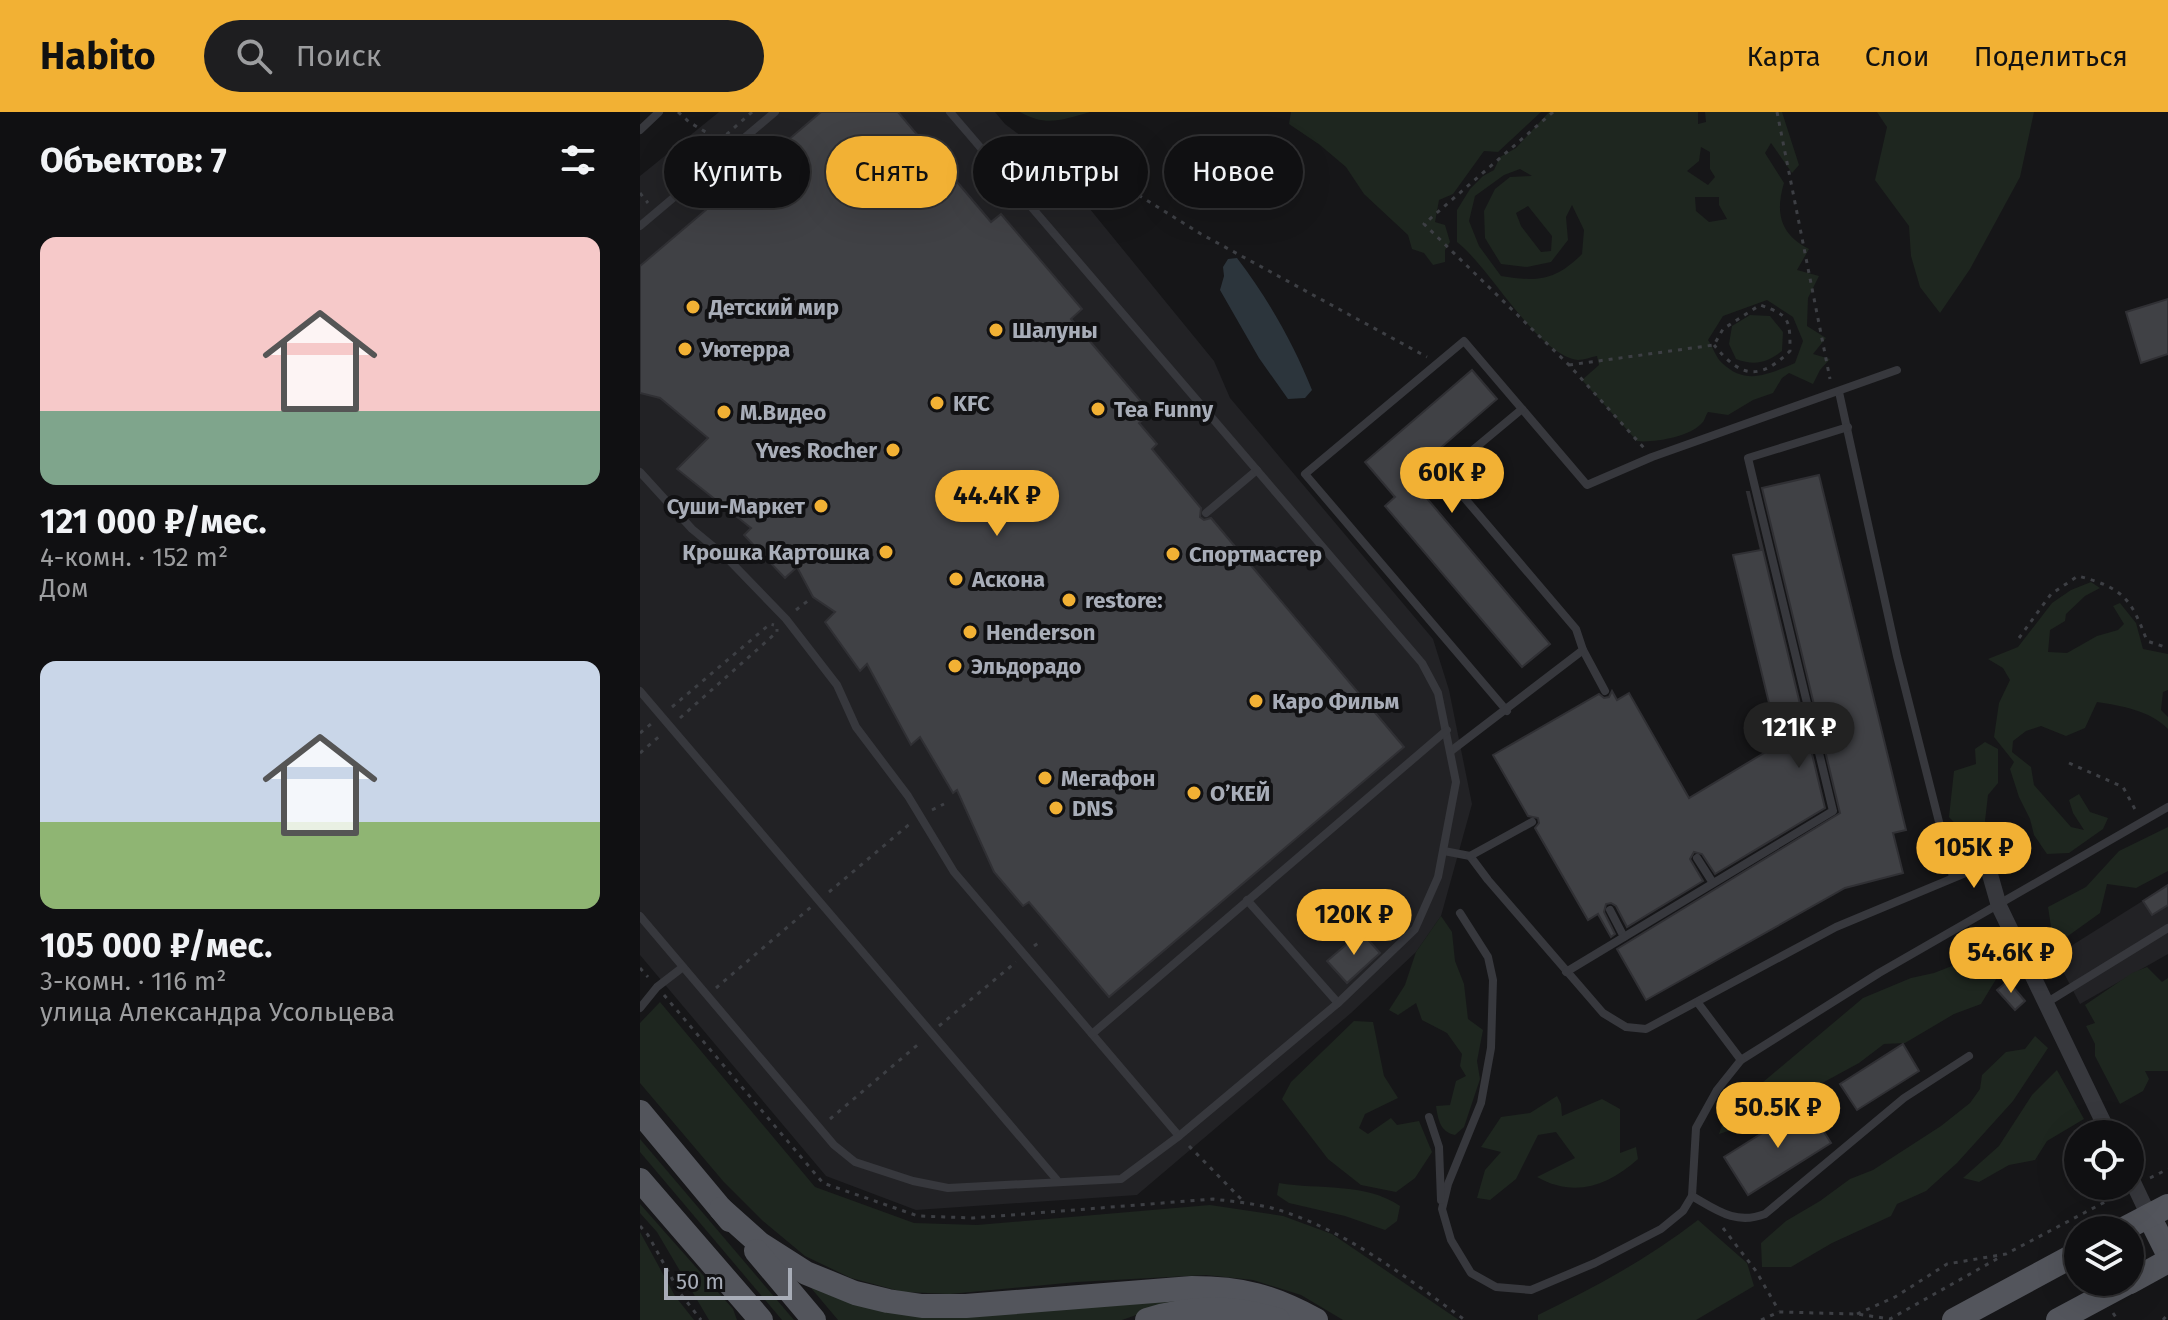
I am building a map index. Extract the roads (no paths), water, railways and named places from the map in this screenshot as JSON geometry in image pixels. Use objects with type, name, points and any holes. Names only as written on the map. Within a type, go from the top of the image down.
[{"type":"main road","points":[[640,1112],[814,1320]]},
{"type":"main road","points":[[640,1180],[761,1320]]},
{"type":"main road","points":[[721,1209],[759,1243],[806,1273],[855,1293],[888,1301],[944,1307],[1192,1288],[1231,1288],[1274,1299],[1316,1320]]},
{"type":"main road","points":[[2158,1211],[2168,1254]]},
{"type":"main road","points":[[1954,1320],[2064,1261]]},
{"type":"main road","points":[[2144,1274],[2168,1261]]},
{"type":"main road","points":[[724,1278],[745,1320]]},
{"type":"main road","points":[[2058,1320],[2103,1296]]},
{"type":"main road","points":[[1147,1320],[1200,1309],[1237,1311],[1278,1320]]},
{"type":"street","points":[[1987,864],[1999,906],[2102,1120]]},
{"type":"street","points":[[2144,1195],[2158,1211]]},
{"type":"lane","points":[[640,130],[659,112]]},
{"type":"lane","points":[[640,226],[775,112]]},
{"type":"lane","points":[[640,916],[834,1145],[855,1162],[913,1181],[948,1188],[1121,1179],[1179,1136],[1338,1003],[1415,929],[1438,877],[1456,782],[1438,693],[1422,663],[950,112]]},
{"type":"lane","points":[[1507,711],[1305,474],[1464,341],[1587,485],[1652,457],[1897,370]]},
{"type":"lane","points":[[1836,393],[1848,427],[1897,656],[1953,877]]},
{"type":"lane","points":[[1522,409],[1444,474],[1576,629],[1583,650],[1605,691]]},
{"type":"lane","points":[[1566,972],[1833,811],[1748,458],[1848,427]]},
{"type":"lane","points":[[1206,513],[1257,470]]},
{"type":"lane","points":[[640,472],[692,529],[726,557],[786,619],[837,685],[856,727],[908,796],[954,872],[1179,1136]]},
{"type":"lane","points":[[1451,751],[1583,650]]},
{"type":"lane","points":[[640,691],[1057,1180]]},
{"type":"lane","points":[[1092,1034],[1447,730]]},
{"type":"lane","points":[[1429,1117],[1439,1147],[1442,1209],[1451,1240],[1471,1273],[1496,1287],[1531,1290],[1595,1263],[1661,1229],[1683,1211],[1692,1196],[1696,1128],[1717,1090],[1741,1060],[1879,973],[2168,807]]},
{"type":"lane","points":[[1470,856],[1532,822]]},
{"type":"lane","points":[[1444,851],[1470,856],[1603,1013],[1626,1027],[1646,1029],[1836,927],[1987,864]]},
{"type":"lane","points":[[1697,858],[1713,883]]},
{"type":"lane","points":[[1247,900],[1338,1003]]},
{"type":"lane","points":[[1610,910],[1624,937]]},
{"type":"lane","points":[[1442,1209],[1448,1184],[1481,1103],[1491,1048],[1493,980],[1488,957],[1460,913]]},
{"type":"lane","points":[[2045,1003],[2168,928]]},
{"type":"lane","points":[[640,1008],[657,987],[683,967]]},
{"type":"lane","points":[[1698,1003],[1741,1060]]},
{"type":"lane","points":[[1692,1196],[1723,1213],[1749,1220],[1765,1214],[1904,1098],[1969,1056]]},
{"type":"place","name":"Детский мир","points":[[693,307]]},
{"type":"place","name":"Шалуны","points":[[996,330]]},
{"type":"place","name":"Уютерра","points":[[685,349]]},
{"type":"place","name":"KFC","points":[[937,403]]},
{"type":"place","name":"Tea Funny","points":[[1098,409]]},
{"type":"place","name":"М.Видео","points":[[724,412]]},
{"type":"place","name":"Yves Rocher","points":[[893,450]]},
{"type":"place","name":"Суши-Маркет","points":[[821,506]]},
{"type":"place","name":"Крошка Картошка","points":[[886,552]]},
{"type":"place","name":"Спортмастер","points":[[1173,554]]},
{"type":"place","name":"Аскона","points":[[956,579]]},
{"type":"place","name":"restore:","points":[[1069,600]]},
{"type":"place","name":"Henderson","points":[[970,632]]},
{"type":"place","name":"Эльдорадо","points":[[955,666]]},
{"type":"place","name":"Каро Фильм","points":[[1256,701]]},
{"type":"place","name":"Мегафон","points":[[1045,778]]},
{"type":"place","name":"О’КЕЙ","points":[[1194,793]]},
{"type":"place","name":"DNS","points":[[1056,808]]}]
